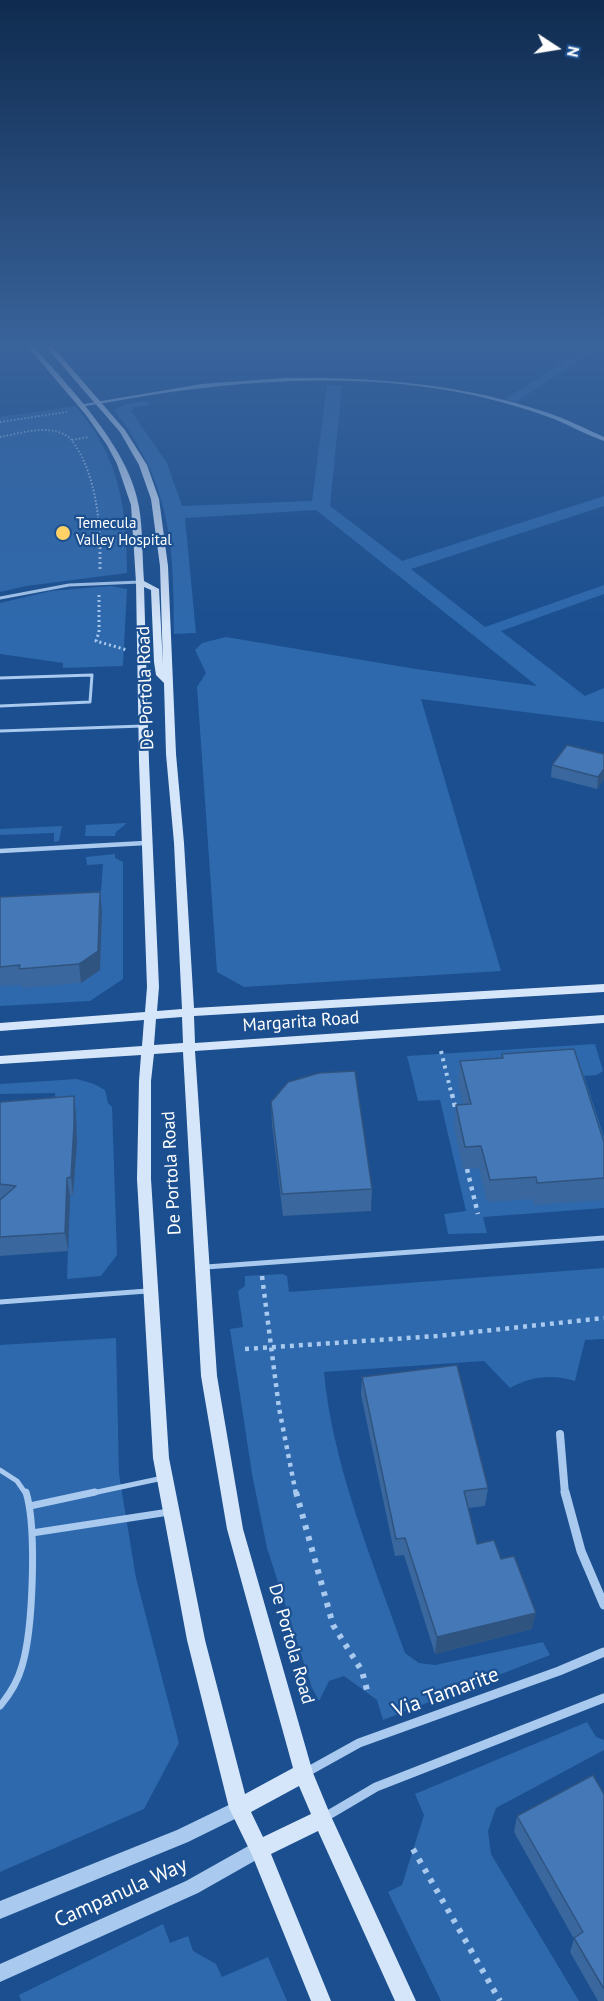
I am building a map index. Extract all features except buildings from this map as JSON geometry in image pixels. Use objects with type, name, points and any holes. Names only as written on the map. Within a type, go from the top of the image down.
[{"type":"main road","name":"De Portola Road","points":[[106,439],[128,481],[135,505],[140,582],[153,987],[145,1081],[144,1179],[160,1447],[196,1640],[239,1808],[259,1849],[321,2001]]},
{"type":"main road","name":"De Portola Road","points":[[128,439],[143,465],[155,499],[164,566],[200,1267],[209,1376],[235,1529],[303,1773],[406,2001]]},
{"type":"main road","points":[[140,582],[155,589],[158,662],[161,675],[169,683]]},
{"type":"main road","name":"Margarita Road","points":[[0,1027],[188,1013],[604,988]]},
{"type":"main road","name":"Margarita Road","points":[[0,1060],[604,1021]]},
{"type":"main road","points":[[239,1808],[303,1773]]},
{"type":"main road","points":[[259,1849],[322,1819]]},
{"type":"street","points":[[560,1434],[563,1486],[581,1551],[604,1605]]},
{"type":"street","name":"Via Tamarite","points":[[303,1773],[359,1743],[559,1671],[604,1652]]},
{"type":"street","points":[[322,1819],[376,1787],[604,1698]]},
{"type":"street","name":"Campanula Way","points":[[0,1910],[182,1836],[239,1808]]},
{"type":"street","name":"Campanula Way","points":[[0,1973],[192,1887],[259,1849]]},
{"type":"lane","points":[[0,598],[35,590],[100,582],[140,582]]},
{"type":"lane","points":[[0,678],[92,675],[90,702],[0,706]]},
{"type":"lane","points":[[0,731],[143,726]]},
{"type":"lane","points":[[0,851],[148,843]]},
{"type":"lane","points":[[200,1267],[604,1238]]},
{"type":"lane","points":[[0,1302],[150,1291]]},
{"type":"lane","points":[[0,1470],[25,1489],[30,1506],[32,1533],[25,1654],[13,1692],[0,1707]]},
{"type":"lane","points":[[30,1506],[165,1477]]},
{"type":"lane","points":[[32,1533],[171,1511]]},
{"type":"path","points":[[71,439],[88,472],[99,516],[99,632],[96,641],[127,650]]},
{"type":"path","points":[[441,1051],[457,1115]]},
{"type":"path","points":[[467,1169],[478,1214]]},
{"type":"path","points":[[260,1263],[285,1441],[302,1518],[334,1628],[362,1671],[368,1694]]},
{"type":"path","points":[[245,1349],[437,1336],[604,1318]]},
{"type":"path","points":[[413,1849],[500,2001]]},
{"type":"shaded area","name":"Temecula Valley Hospital","points":[[0,439],[99,439],[118,484],[125,527],[127,573],[26,586],[0,592]]},
{"type":"shaded area","points":[[134,439],[151,439],[167,463],[182,506],[312,501],[320,439],[337,439],[330,506],[402,561],[604,496],[604,506],[411,569],[485,627],[604,585],[604,594],[501,631],[585,696],[604,688],[604,722],[421,699],[501,971],[244,987],[217,972],[197,687],[206,673],[195,650],[202,643],[226,637],[416,669],[537,686],[316,510],[185,518],[196,633],[174,634],[173,571],[165,516],[158,490]]},
{"type":"shaded area","points":[[111,586],[127,589],[123,666],[63,668],[63,663],[0,654],[0,603],[51,591]]},
{"type":"shaded area","points":[[127,823],[116,832],[115,836],[85,836],[86,825]]},
{"type":"shaded area","points":[[62,826],[59,841],[54,842],[54,833],[0,835],[0,829]]},
{"type":"shaded area","points":[[115,854],[115,858],[123,862],[123,979],[90,1001],[0,1006],[0,909],[101,891],[103,864],[87,865],[86,857]]},
{"type":"shaded area","points":[[595,1044],[603,1071],[597,1075],[584,1076],[604,1137],[604,1208],[483,1217],[487,1233],[448,1234],[444,1214],[466,1211],[440,1100],[418,1101],[407,1056]]},
{"type":"shaded area","points":[[77,1079],[105,1090],[108,1103],[112,1107],[117,1255],[101,1276],[67,1279],[70,1196],[73,1195],[56,1116],[55,1093],[0,1094],[0,1084]]},
{"type":"shaded area","points":[[604,1268],[604,1339],[585,1340],[575,1381],[558,1377],[542,1377],[510,1388],[484,1361],[324,1372],[329,1407],[345,1478],[405,1653],[419,1663],[435,1665],[543,1642],[550,1655],[383,1720],[377,1700],[344,1676],[329,1681],[319,1701],[312,1688],[267,1548],[252,1474],[230,1329],[243,1327],[238,1291],[245,1286],[245,1276],[283,1274],[287,1276],[289,1292]]},
{"type":"shaded area","points":[[116,1338],[119,1474],[136,1578],[179,1743],[144,1809],[0,1872],[0,1345]]},
{"type":"shaded area","points":[[587,1722],[596,1737],[604,1740],[604,1750],[496,1808],[488,1831],[491,1854],[579,2001],[441,2001],[388,1892],[402,1885],[424,1815],[415,1794]]},
{"type":"shaded area","points":[[163,1924],[170,1943],[188,1936],[193,1951],[216,1964],[222,1977],[268,1957],[287,2001],[21,2001],[19,1995]]},
{"type":"place","name":"Temecula Valley Hospital","points":[[63,533]]}]
